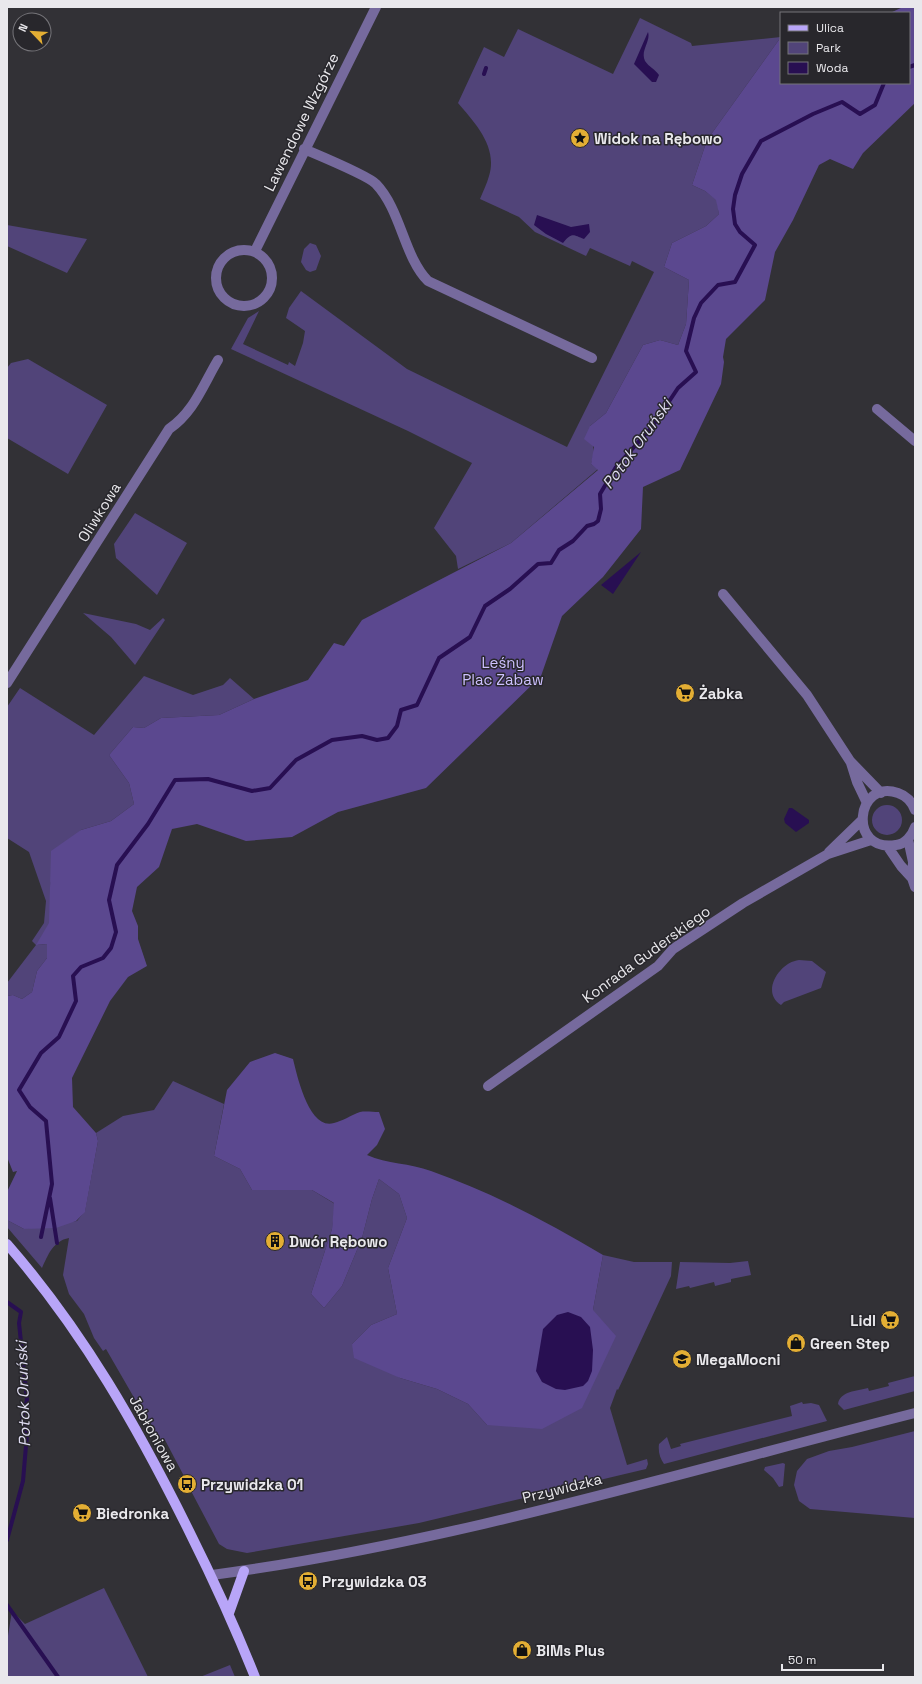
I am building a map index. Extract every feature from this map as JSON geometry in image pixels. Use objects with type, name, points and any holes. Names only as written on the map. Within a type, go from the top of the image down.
[{"type":"main road","name":"Jabłoniowa","points":[[7,1244],[76,1332],[105,1375],[170,1493],[212,1575],[255,1677]]},
{"type":"main road","points":[[229,1613],[244,1571]]},
{"type":"street","name":"Lawendowe Wzgórze","points":[[255,251],[304,149],[376,7]]},
{"type":"street","points":[[304,149],[375,182],[389,201],[418,268],[428,281],[592,358]]},
{"type":"street","points":[[246,249],[255,251],[264,257],[270,264],[273,274],[269,293],[263,300],[249,306],[234,305],[220,294],[217,286],[218,268],[222,260],[229,254],[246,249]]},
{"type":"street","name":"Oliwkowa","points":[[7,683],[169,429],[182,420],[198,396],[218,360]]},
{"type":"street","points":[[877,409],[915,441]]},
{"type":"street","points":[[723,594],[808,695],[850,761],[881,793]]},
{"type":"street","points":[[850,761],[857,782],[867,803]]},
{"type":"street","points":[[915,810],[910,796],[890,791],[873,797],[867,803],[863,811],[862,820],[864,831],[871,840],[879,845],[899,845],[908,839],[915,827]]},
{"type":"street","name":"Konrada Guderskiego","points":[[828,854],[862,820]]},
{"type":"street","points":[[908,839],[913,862],[913,883]]},
{"type":"street","name":"Konrada Guderskiego","points":[[488,1086],[658,966],[673,949],[743,903],[828,854],[871,840]]},
{"type":"street","points":[[888,846],[913,883]]},
{"type":"street","name":"Przywidzka","points":[[212,1575],[244,1571],[389,1546],[658,1481],[915,1413]]},
{"type":"green space","name":"Leśny Plac Zabaw","points":[[903,7],[915,7],[915,103],[863,153],[853,169],[830,159],[819,165],[793,220],[775,252],[765,300],[726,339],[721,384],[680,470],[643,487],[641,529],[603,577],[562,616],[541,676],[426,788],[338,812],[292,837],[246,841],[197,824],[172,829],[159,867],[137,887],[132,911],[138,926],[138,939],[147,966],[128,977],[110,1001],[72,1078],[73,1107],[96,1133],[98,1141],[85,1212],[76,1221],[56,1228],[24,1229],[7,1220],[7,1192],[17,1171],[13,1172],[7,1157],[7,996],[13,995],[22,999],[32,992],[37,971],[47,958],[47,944],[36,945],[49,923],[51,851],[81,830],[111,821],[134,804],[129,783],[109,755],[133,727],[144,728],[161,718],[219,715],[254,699],[308,680],[334,643],[344,646],[362,620],[511,543],[598,470],[591,464],[594,447],[584,439],[590,426],[606,413],[643,345],[660,340],[678,345],[686,324],[689,280],[664,267],[672,243],[706,226],[719,214],[716,200],[705,191],[692,185],[707,140],[780,38],[780,84],[910,84],[910,12],[892,12]]},
{"type":"green space","points":[[640,18],[691,43],[692,46],[780,37],[707,140],[692,185],[705,191],[717,200],[719,214],[706,226],[672,243],[664,267],[689,280],[686,324],[678,345],[660,340],[643,345],[606,413],[590,426],[594,453],[591,464],[598,469],[511,543],[458,569],[456,556],[434,528],[472,463],[408,431],[231,349],[248,318],[259,311],[243,344],[288,365],[289,362],[295,366],[303,343],[305,331],[286,318],[289,308],[301,291],[407,369],[567,447],[654,272],[632,261],[630,266],[590,248],[586,256],[535,232],[519,217],[480,199],[489,176],[491,165],[488,145],[478,127],[458,103],[484,47],[504,57],[518,29],[613,74]]},
{"type":"green space","points":[[7,225],[87,239],[67,273],[7,246]]},
{"type":"green space","points":[[310,243],[316,245],[321,256],[316,270],[310,272],[306,270],[301,262],[304,249]]},
{"type":"green space","points":[[28,359],[107,405],[68,474],[7,438],[7,368],[11,363]]},
{"type":"green space","points":[[135,513],[187,543],[157,595],[116,558],[114,544]]},
{"type":"green space","points":[[83,613],[136,624],[150,630],[163,618],[165,620],[135,665],[111,637]]},
{"type":"green space","points":[[144,676],[193,695],[223,685],[230,678],[254,699],[219,715],[161,718],[144,728],[133,727],[109,755],[129,783],[134,804],[111,821],[81,830],[50,883],[50,923],[37,945],[47,944],[47,958],[37,971],[32,992],[22,999],[13,995],[7,996],[7,983],[36,945],[32,941],[44,923],[46,901],[29,852],[7,838],[7,707],[20,688],[94,735]]},
{"type":"green space","points":[[887,805],[898,809],[902,820],[898,831],[887,835],[876,831],[872,820],[876,809]]},
{"type":"green space","points":[[799,960],[812,961],[826,972],[821,988],[784,1002],[781,1005],[772,993],[772,986],[775,978],[785,966]]},
{"type":"green space","points":[[275,1053],[293,1059],[301,1088],[311,1110],[318,1119],[325,1123],[334,1123],[360,1112],[379,1112],[385,1129],[377,1145],[367,1155],[382,1160],[423,1168],[476,1188],[562,1231],[603,1255],[593,1310],[616,1336],[582,1408],[542,1429],[487,1425],[468,1404],[437,1389],[400,1378],[354,1358],[352,1344],[371,1325],[397,1314],[388,1268],[407,1218],[399,1194],[379,1179],[362,1238],[342,1286],[324,1308],[311,1294],[332,1229],[334,1203],[312,1190],[252,1190],[240,1169],[214,1156],[227,1090],[250,1062]]},
{"type":"green space","points":[[173,1081],[224,1104],[214,1156],[240,1169],[252,1190],[312,1190],[335,1204],[332,1229],[311,1294],[324,1308],[342,1286],[362,1238],[379,1179],[399,1194],[407,1218],[388,1268],[397,1314],[371,1325],[352,1344],[400,1378],[437,1389],[468,1404],[487,1425],[593,1310],[603,1255],[634,1262],[672,1262],[671,1276],[618,1390],[617,1389],[610,1408],[627,1465],[647,1459],[648,1464],[646,1469],[419,1523],[247,1553],[227,1549],[219,1544],[190,1489],[193,1487],[188,1477],[185,1478],[165,1440],[158,1439],[106,1349],[103,1351],[94,1338],[84,1314],[69,1294],[63,1275],[69,1238],[55,1245],[42,1268],[7,1227],[7,1220],[24,1229],[77,1221],[85,1211],[98,1141],[96,1133],[123,1116],[154,1110]]},
{"type":"green space","points":[[748,1261],[751,1275],[731,1279],[731,1282],[715,1286],[714,1282],[690,1288],[689,1286],[676,1289],[680,1262],[730,1263]]},
{"type":"green space","points":[[915,1376],[915,1391],[844,1410],[838,1404],[842,1396],[850,1392],[868,1388],[869,1391],[889,1386],[888,1383]]},
{"type":"green space","points":[[802,1402],[803,1404],[811,1403],[819,1405],[827,1421],[664,1464],[660,1457],[659,1444],[667,1437],[671,1449],[681,1446],[680,1444],[792,1416],[790,1406]]},
{"type":"green space","points":[[915,1431],[915,1518],[810,1509],[799,1501],[794,1485],[797,1471],[807,1459],[829,1451],[852,1447]]},
{"type":"green space","points":[[783,1463],[785,1464],[783,1486],[779,1487],[773,1478],[764,1470],[765,1467]]},
{"type":"green space","points":[[104,1588],[148,1677],[7,1677],[7,1642],[12,1611],[25,1624]]},
{"type":"green space","points":[[230,1665],[235,1677],[200,1677]]},
{"type":"water","points":[[648,32],[649,35],[644,57],[645,61],[659,75],[656,82],[652,82],[634,64]]},
{"type":"water","points":[[537,215],[571,227],[589,224],[590,232],[584,239],[573,235],[563,243],[546,234],[534,225]]},
{"type":"water","points":[[641,552],[613,594],[601,585]]},
{"type":"water","points":[[789,808],[792,808],[809,820],[809,823],[796,832],[785,823],[784,819]]},
{"type":"water","points":[[568,1312],[581,1317],[590,1327],[593,1350],[592,1371],[588,1381],[583,1386],[565,1390],[556,1389],[542,1382],[536,1371],[543,1329],[557,1315]]},
{"type":"waterway","name":"Potok Oruński","points":[[910,67],[915,65]]},
{"type":"waterway","points":[[484,74],[486,68]]},
{"type":"waterway","name":"Potok Oruński","points":[[41,1237],[52,1184],[46,1121],[30,1107],[19,1090],[41,1053],[59,1037],[76,1001],[73,976],[81,967],[103,958],[111,948],[116,932],[109,900],[117,865],[148,824],[175,780],[208,779],[252,791],[270,788],[296,760],[332,740],[362,736],[377,740],[388,738],[397,726],[401,710],[417,705],[439,658],[470,637],[485,606],[510,589],[538,564],[551,563],[559,550],[573,541],[587,526],[598,521],[601,509],[600,494],[616,467],[652,427],[678,388],[696,372],[686,351],[694,318],[701,303],[718,285],[735,282],[755,245],[740,232],[735,224],[733,209],[735,195],[742,174],[761,141],[813,114],[842,102],[860,114],[875,105],[884,84]]},
{"type":"waterway","points":[[50,1198],[57,1243]]},
{"type":"waterway","name":"Potok Oruński","points":[[7,1302],[21,1312],[19,1323],[27,1400],[22,1419],[27,1434],[23,1481],[7,1540]]},
{"type":"waterway","points":[[7,1605],[58,1677]]},
{"type":"place","name":"Widok na Rębowo","points":[[580,138]]},
{"type":"place","name":"Żabka","points":[[685,693]]},
{"type":"place","name":"Dwór Rębowo","points":[[275,1241]]},
{"type":"place","name":"Lidl","points":[[890,1320]]},
{"type":"place","name":"Green Step","points":[[796,1343]]},
{"type":"place","name":"MegaMocni","points":[[682,1359]]},
{"type":"place","name":"Przywidzka 01","points":[[187,1484]]},
{"type":"place","name":"Biedronka","points":[[82,1513]]},
{"type":"place","name":"Przywidzka 03","points":[[308,1581]]},
{"type":"place","name":"BIMs Plus","points":[[522,1650]]}]
